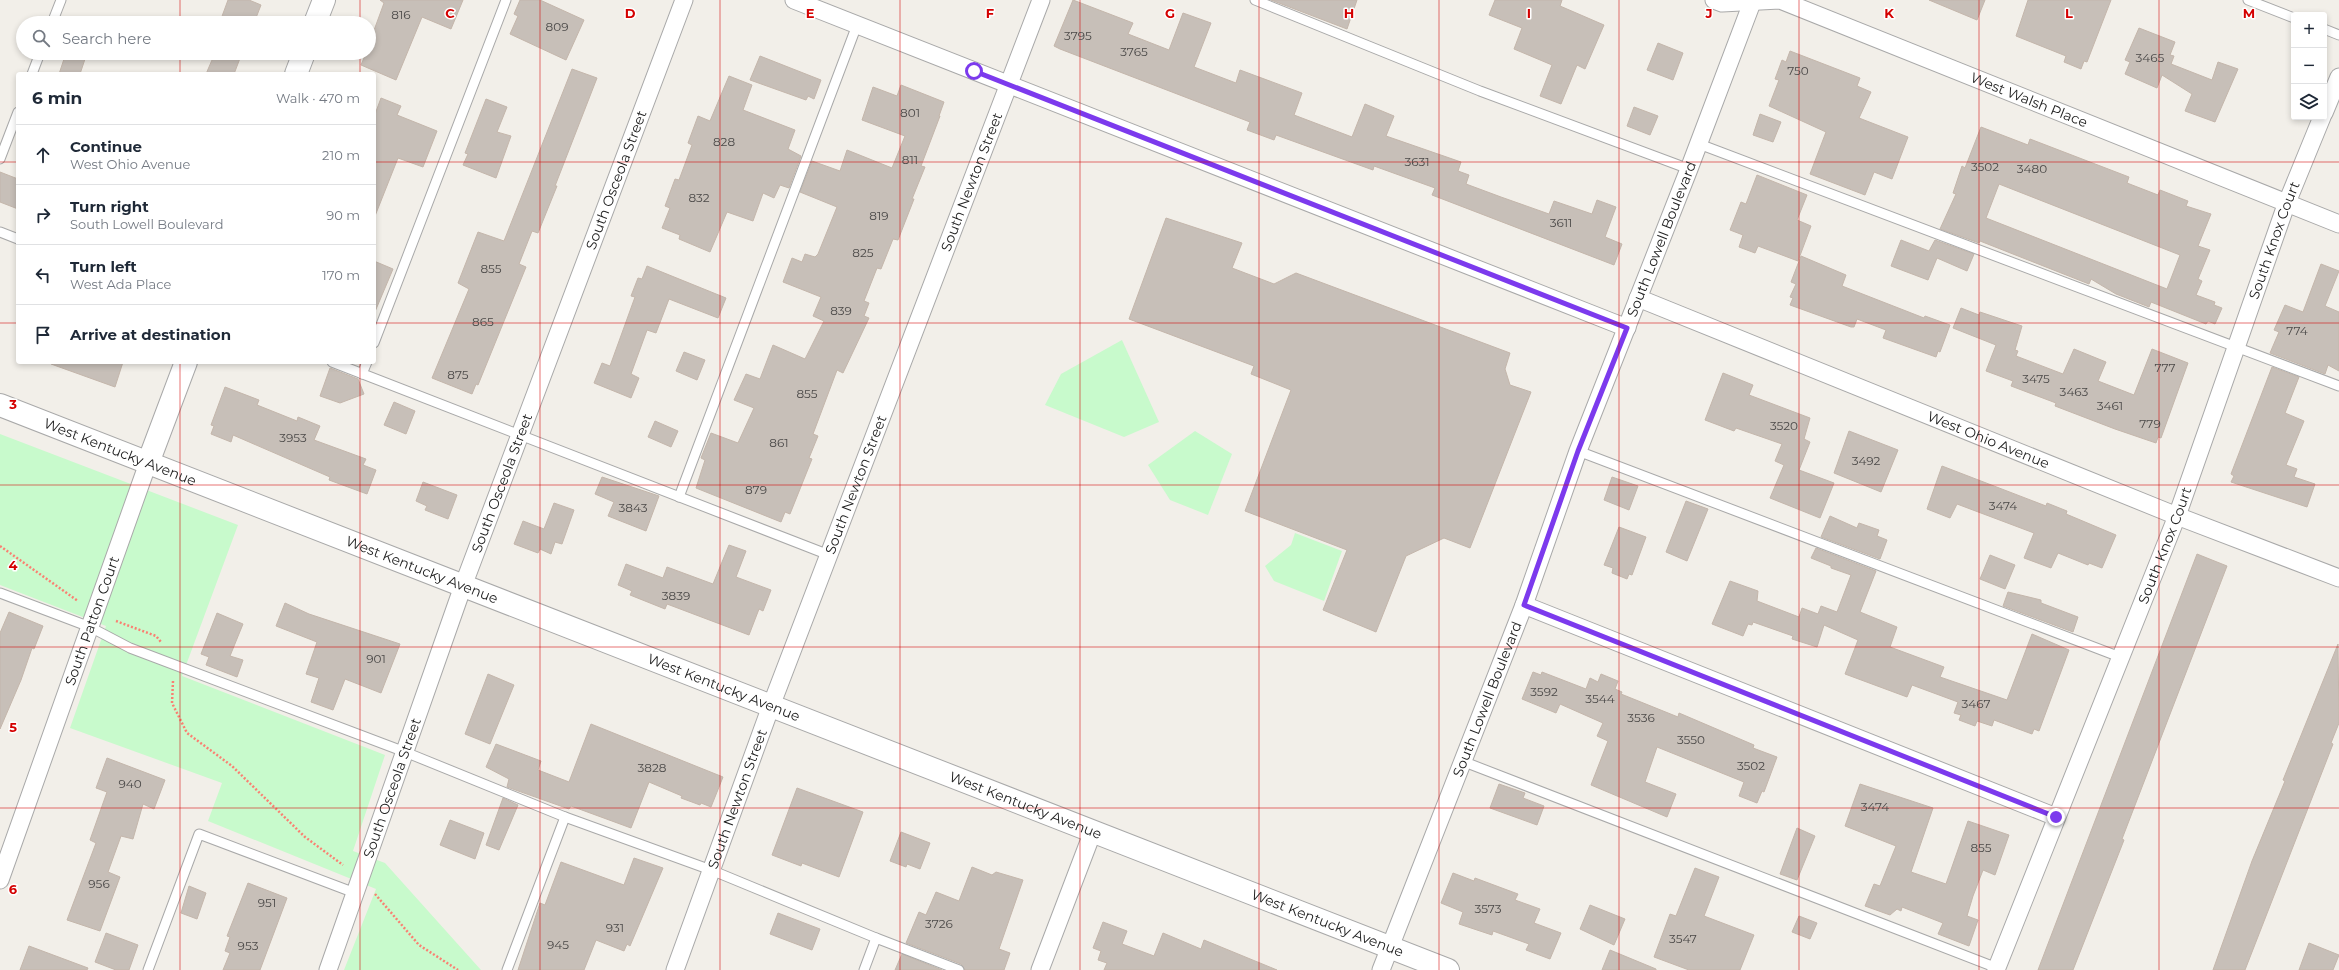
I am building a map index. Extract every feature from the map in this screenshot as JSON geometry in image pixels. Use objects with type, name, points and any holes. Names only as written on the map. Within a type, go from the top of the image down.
[{"type":"street","points":[[318,16],[324,0]]},
{"type":"street","name":"South Osceola Street","points":[[328,970],[463,586],[684,0]]},
{"type":"street","points":[[794,0],[1627,328]]},
{"type":"street","name":"South Newton Street","points":[[675,970],[771,706],[1041,0]]},
{"type":"street","name":"West Walsh Place","points":[[1714,0],[1722,3],[1753,0],[1780,0],[2286,205],[2339,224]]},
{"type":"street","name":"South Lowell Boulevard","points":[[1381,970],[1524,605],[1578,451],[1699,144],[1753,0]]},
{"type":"street","points":[[297,72],[301,60]]},
{"type":"street","points":[[2327,106],[2339,77]]},
{"type":"street","name":"South Knox Court","points":[[1997,969],[2056,817],[2177,516],[2286,205],[2321,120]]},
{"type":"street","name":"West Ohio Avenue","points":[[1638,298],[2177,516],[2339,578]]},
{"type":"street","name":"South Patton Court","points":[[0,880],[148,462],[185,364]]},
{"type":"street","name":"West Kentucky Avenue","points":[[0,405],[1448,970]]},
{"type":"street","points":[[1524,605],[2056,817]]},
{"type":"street","points":[[1040,970],[1093,831]]},
{"type":"lane","points":[[55,16],[61,0]]},
{"type":"lane","points":[[376,338],[506,0]]},
{"type":"lane","points":[[1255,0],[1480,91],[1689,169]]},
{"type":"lane","points":[[2248,0],[2291,17]]},
{"type":"lane","points":[[679,497],[857,25]]},
{"type":"lane","points":[[2327,30],[2339,35]]},
{"type":"lane","points":[[33,72],[37,60]]},
{"type":"lane","points":[[0,159],[16,117]]},
{"type":"lane","points":[[1699,144],[2339,386]]},
{"type":"lane","points":[[0,232],[16,239]]},
{"type":"lane","points":[[337,364],[829,555]]},
{"type":"lane","points":[[362,374],[366,364]]},
{"type":"lane","points":[[1578,451],[2120,657]]},
{"type":"lane","points":[[0,593],[92,620],[130,648],[404,752],[565,816],[711,870],[876,938],[959,970]]},
{"type":"lane","points":[[1462,761],[1997,969]]},
{"type":"lane","points":[[507,970],[565,816]]},
{"type":"lane","points":[[148,970],[199,834],[357,886]]},
{"type":"lane","points":[[864,970],[876,938]]},
{"type":"path","points":[[0,546],[92,620],[156,636],[174,658],[172,703],[187,733],[232,766],[419,945],[458,970]]},
{"type":"green space","points":[[1122,340],[1159,422],[1124,437],[1045,405],[1061,374]]},
{"type":"green space","points":[[1195,431],[1232,454],[1208,515],[1170,500],[1148,465]]},
{"type":"green space","points":[[0,434],[238,525],[182,676],[385,755],[353,851],[385,863],[481,970],[344,970],[376,889],[208,821],[222,783],[70,728],[106,626],[0,585]]},
{"type":"green space","points":[[1295,533],[1342,551],[1324,601],[1274,581],[1265,566],[1291,545]]},
{"type":"building","points":[[228,0],[249,0],[261,5],[257,16],[222,16]]},
{"type":"building","points":[[380,0],[463,0],[451,29],[422,17],[396,80],[361,65],[363,60],[376,60],[376,25],[384,3]]},
{"type":"building","points":[[520,0],[540,0],[584,20],[566,60],[510,34],[518,16],[514,14]]},
{"type":"building","points":[[1073,0],[1133,23],[1128,34],[1169,50],[1183,13],[1211,23],[1194,67],[1236,83],[1240,70],[1302,93],[1294,115],[1352,137],[1365,104],[1394,116],[1386,136],[1461,162],[1458,171],[1469,175],[1466,184],[1549,214],[1554,201],[1592,214],[1597,200],[1616,207],[1605,237],[1622,244],[1614,265],[1432,195],[1435,188],[1374,166],[1373,170],[1276,135],[1274,140],[1247,130],[1250,122],[1060,49],[1054,46]]},
{"type":"building","points":[[1271,0],[1357,0],[1347,29]]},
{"type":"building","points":[[1495,0],[1562,0],[1560,6],[1604,25],[1585,69],[1577,65],[1561,104],[1540,96],[1552,65],[1514,49],[1522,28],[1489,15]]},
{"type":"building","points":[[1929,0],[1985,0],[1977,20]]},
{"type":"building","points":[[2028,0],[2111,0],[2087,62],[2084,61],[2081,69],[2064,62],[2066,56],[2016,36]]},
{"type":"building","points":[[2139,28],[2175,42],[2170,55],[2174,56],[2171,64],[2212,80],[2218,62],[2238,69],[2215,122],[2185,111],[2192,94],[2162,75],[2157,88],[2125,74],[2130,62],[2125,60]]},
{"type":"building","points":[[1658,43],[1683,53],[1673,80],[1647,70]]},
{"type":"building","points":[[1790,51],[1860,78],[1857,86],[1871,92],[1859,118],[1908,137],[1892,179],[1874,172],[1865,195],[1810,174],[1826,132],[1769,106],[1779,80],[1775,79],[1782,60],[1786,62]]},
{"type":"building","points":[[760,56],[821,80],[814,99],[808,96],[806,100],[750,80]]},
{"type":"building","points":[[64,60],[85,60],[81,72],[60,72]]},
{"type":"building","points":[[212,60],[239,60],[235,72],[207,72]]},
{"type":"building","points":[[572,69],[597,78],[538,233],[532,231],[519,264],[526,267],[478,385],[476,384],[472,394],[432,378],[469,289],[458,283],[478,232],[504,241]]},
{"type":"building","points":[[729,76],[752,85],[743,110],[795,130],[788,149],[801,156],[789,188],[780,185],[774,198],[763,193],[753,221],[727,212],[710,252],[679,239],[680,235],[662,228],[670,208],[665,206],[675,179],[679,180],[692,145],[688,143],[698,116],[710,121]]},
{"type":"building","points":[[901,85],[944,102],[921,166],[925,167],[898,240],[893,239],[881,269],[877,268],[864,301],[869,303],[864,316],[869,318],[843,373],[837,370],[813,434],[818,436],[809,458],[812,459],[790,514],[785,512],[781,522],[696,488],[705,460],[701,458],[711,433],[738,443],[754,408],[734,400],[746,374],[760,379],[773,345],[805,359],[824,321],[813,316],[821,297],[783,282],[792,258],[802,262],[805,254],[815,257],[818,254],[837,207],[800,192],[812,161],[840,171],[847,150],[892,168],[905,136],[862,120],[873,87],[897,96]]},
{"type":"building","points":[[381,98],[401,106],[397,115],[437,131],[423,167],[398,158],[376,213],[376,112]]},
{"type":"building","points":[[486,99],[507,107],[497,132],[511,136],[496,178],[463,165],[468,154],[465,153]]},
{"type":"building","points":[[1634,107],[1658,116],[1650,135],[1627,126]]},
{"type":"building","points":[[1760,114],[1781,122],[1773,142],[1753,135]]},
{"type":"building","points":[[1981,127],[2028,145],[2030,139],[2129,177],[2127,183],[2158,195],[2160,190],[2188,201],[2186,206],[2211,214],[2198,246],[2210,250],[2198,279],[2202,281],[2196,295],[2215,302],[2214,305],[2222,308],[2215,324],[2208,321],[2206,324],[2151,302],[2149,307],[2116,294],[2091,279],[2089,284],[1980,241],[1979,243],[1940,229],[1956,194],[1953,193],[1962,166],[1965,168]],"holes":[[[1999,184],[2180,255],[2167,289],[1986,218]]]},
{"type":"building","points":[[0,172],[16,178],[16,208],[0,202]]},
{"type":"building","points":[[1757,175],[1807,195],[1797,220],[1811,226],[1798,261],[1758,246],[1755,253],[1739,247],[1743,235],[1730,230],[1741,202],[1746,204]]},
{"type":"building","points":[[1166,218],[1242,243],[1232,268],[1274,284],[1296,273],[1510,353],[1505,369],[1510,385],[1531,392],[1470,548],[1444,538],[1406,556],[1376,632],[1323,610],[1347,550],[1245,511],[1291,390],[1251,374],[1254,366],[1129,319]]},
{"type":"building","points":[[1901,240],[1929,251],[1935,240],[1974,254],[1967,271],[1937,258],[1928,280],[1891,266]]},
{"type":"building","points":[[1801,256],[1846,275],[1842,286],[1924,318],[1925,316],[1950,325],[1940,352],[1938,351],[1936,357],[1883,338],[1886,330],[1857,319],[1854,327],[1851,327],[1790,305],[1793,298],[1790,297],[1796,284],[1791,282]]},
{"type":"building","points":[[376,262],[393,269],[376,309]]},
{"type":"building","points":[[2321,264],[2339,271],[2325,306],[2339,312],[2339,371],[2328,365],[2325,374],[2270,353],[2279,332],[2274,330],[2285,305],[2303,312]]},
{"type":"building","points":[[647,266],[726,298],[718,318],[669,299],[656,333],[647,330],[631,374],[639,378],[631,398],[594,383],[602,363],[610,366],[635,297],[631,296],[638,278],[642,279]]},
{"type":"building","points":[[1961,308],[1979,315],[1980,312],[2022,326],[2015,350],[2018,351],[2016,356],[2063,374],[2074,349],[2106,362],[2098,381],[2134,395],[2152,349],[2188,363],[2161,438],[2158,437],[2156,443],[2115,429],[2055,406],[2056,403],[2011,386],[2013,381],[1986,371],[1996,345],[1953,328]]},
{"type":"building","points":[[684,352],[705,360],[697,380],[676,371]]},
{"type":"building","points":[[51,364],[122,364],[115,387]]},
{"type":"building","points":[[2272,367],[2299,377],[2285,413],[2304,421],[2286,465],[2297,469],[2294,477],[2315,484],[2307,507],[2231,482],[2234,476],[2231,474]]},
{"type":"building","points":[[330,368],[358,379],[364,394],[340,403],[320,396]]},
{"type":"building","points":[[1723,373],[1753,385],[1749,395],[1810,418],[1804,439],[1810,442],[1799,470],[1834,483],[1820,518],[1770,498],[1784,465],[1775,461],[1782,444],[1736,428],[1734,431],[1705,420]]},
{"type":"building","points":[[225,387],[259,400],[257,405],[297,421],[298,417],[320,426],[314,440],[366,459],[363,465],[376,470],[367,494],[329,480],[330,477],[233,435],[231,442],[211,434],[214,426],[211,425]]},
{"type":"building","points":[[394,402],[415,411],[406,434],[384,425]]},
{"type":"building","points":[[655,421],[678,431],[671,447],[648,437]]},
{"type":"building","points":[[1849,431],[1898,450],[1881,492],[1834,473]]},
{"type":"building","points":[[1942,466],[2046,506],[2047,503],[2067,511],[2066,514],[2116,535],[2102,568],[2089,563],[2088,565],[2058,553],[2051,568],[2024,558],[2034,533],[1957,504],[1950,518],[1927,509]]},
{"type":"building","points":[[602,477],[659,496],[646,531],[608,516],[614,502],[595,494]]},
{"type":"building","points":[[1612,477],[1638,486],[1629,510],[1604,500]]},
{"type":"building","points":[[423,482],[457,495],[448,519],[425,510],[427,506],[416,501]]},
{"type":"building","points":[[1686,501],[1708,509],[1687,561],[1666,552]]},
{"type":"building","points":[[554,503],[574,510],[562,544],[555,542],[551,554],[540,549],[538,553],[514,544],[523,521],[544,529]]},
{"type":"building","points":[[1830,516],[1857,528],[1859,523],[1879,530],[1877,536],[1887,540],[1880,559],[1821,537]]},
{"type":"building","points":[[1619,527],[1646,537],[1632,575],[1629,574],[1627,579],[1612,573],[1613,568],[1604,565]]},
{"type":"building","points":[[729,545],[746,551],[736,577],[771,590],[763,611],[759,609],[749,635],[667,604],[665,609],[630,595],[632,591],[618,585],[626,564],[663,578],[667,567],[713,584]]},
{"type":"building","points":[[1816,548],[1876,571],[1860,612],[1897,627],[1890,647],[1944,667],[1940,677],[2007,700],[2032,634],[2069,650],[2039,731],[2034,729],[2032,734],[1994,720],[1992,726],[1977,721],[1975,726],[1959,720],[1961,715],[1954,713],[1958,702],[1912,685],[1907,697],[1845,674],[1858,640],[1824,625],[1817,647],[1792,639],[1793,636],[1753,622],[1752,625],[1748,624],[1743,636],[1712,624],[1730,581],[1758,591],[1757,601],[1799,617],[1802,608],[1818,614],[1821,606],[1837,612],[1851,575],[1831,568],[1831,566],[1811,558]]},
{"type":"building","points":[[2197,554],[2227,566],[2122,839],[2124,840],[2073,970],[2038,970]]},
{"type":"building","points":[[1990,555],[2015,565],[2005,589],[1980,579]]},
{"type":"building","points":[[2008,592],[2041,600],[2041,603],[2078,617],[2073,632],[2003,606]]},
{"type":"building","points":[[285,603],[309,614],[400,644],[381,693],[345,679],[333,710],[311,702],[319,678],[306,674],[317,642],[276,626]]},
{"type":"building","points":[[9,612],[43,626],[34,649],[32,648],[21,680],[0,729],[0,633]]},
{"type":"building","points":[[217,613],[243,624],[230,656],[243,660],[237,677],[206,665],[209,657],[201,654]]},
{"type":"building","points":[[2338,644],[2339,723],[2331,743],[2333,744],[2245,970],[2213,970],[2252,861],[2285,781],[2283,780]]},
{"type":"building","points":[[1533,672],[1541,675],[1542,672],[1586,689],[1590,678],[1598,682],[1601,674],[1618,681],[1615,689],[1622,692],[1621,694],[1678,717],[1679,713],[1754,745],[1753,748],[1777,757],[1764,792],[1762,791],[1757,803],[1739,796],[1744,782],[1657,747],[1645,782],[1676,794],[1667,817],[1591,785],[1608,741],[1597,736],[1603,723],[1560,704],[1556,713],[1522,699]]},
{"type":"building","points":[[488,674],[514,685],[490,744],[465,734]]},
{"type":"building","points":[[591,724],[723,777],[711,807],[701,803],[700,805],[681,798],[682,796],[649,782],[631,828],[571,806],[569,809],[507,787],[509,779],[486,767],[496,744],[541,761],[538,770],[569,782]]},
{"type":"building","points":[[107,758],[165,780],[154,809],[143,804],[133,839],[121,836],[108,872],[120,877],[100,931],[67,920],[96,843],[90,840],[107,792],[96,788]]},
{"type":"building","points":[[1499,784],[1525,793],[1523,798],[1544,806],[1537,825],[1490,808]]},
{"type":"building","points":[[1860,784],[1933,808],[1911,872],[1946,884],[1968,821],[2009,835],[1995,875],[1983,870],[1973,896],[1967,916],[1978,920],[1969,946],[1938,934],[1943,923],[1902,907],[1901,911],[1897,909],[1890,915],[1865,906],[1874,884],[1880,886],[1896,846],[1845,826]]},
{"type":"building","points":[[797,788],[863,812],[839,877],[802,863],[801,866],[772,855]]},
{"type":"building","points":[[503,798],[518,805],[499,850],[486,845]]},
{"type":"building","points":[[450,820],[484,833],[475,859],[440,845]]},
{"type":"building","points":[[1797,828],[1815,836],[1797,880],[1780,874]]},
{"type":"building","points":[[901,832],[930,843],[920,869],[907,864],[906,867],[890,861]]},
{"type":"building","points":[[634,858],[663,868],[630,946],[627,944],[624,951],[596,940],[584,970],[518,970],[540,903],[545,905],[561,862],[624,885]]},
{"type":"building","points":[[972,867],[992,875],[996,872],[1023,880],[999,949],[1010,953],[1004,970],[965,970],[961,964],[906,943],[919,912],[926,915],[936,892],[959,901]]},
{"type":"building","points":[[1695,868],[1719,877],[1704,916],[1754,935],[1740,970],[1689,970],[1654,957],[1670,914],[1676,916]]},
{"type":"building","points":[[1453,873],[1474,881],[1475,878],[1518,894],[1515,900],[1540,909],[1534,923],[1561,933],[1550,959],[1526,950],[1529,944],[1493,931],[1492,935],[1459,924],[1463,912],[1441,903]]},
{"type":"building","points":[[248,883],[287,898],[260,970],[223,970],[230,953],[225,951],[230,937],[227,936]]},
{"type":"building","points":[[189,886],[206,893],[197,919],[181,913]]},
{"type":"building","points":[[1590,905],[1625,919],[1614,945],[1580,929]]},
{"type":"building","points":[[778,913],[820,929],[812,950],[770,934]]},
{"type":"building","points":[[1799,916],[1817,923],[1810,939],[1792,932]]},
{"type":"building","points":[[1103,922],[1127,931],[1122,944],[1154,956],[1163,933],[1201,949],[1204,940],[1277,970],[1104,970],[1107,963],[1098,960],[1101,951],[1093,948]]},
{"type":"building","points":[[106,933],[138,945],[129,970],[116,970],[95,962]]},
{"type":"building","points":[[2309,943],[2339,955],[2333,970],[2299,970]]},
{"type":"building","points":[[29,946],[88,968],[87,970],[20,970]]},
{"type":"building","points":[[1610,950],[1656,969],[1656,970],[1602,970]]},
{"type":"building","points":[[902,954],[942,970],[895,970]]},
{"type":"route","points":[[974,71],[1627,328],[1578,451],[1524,605],[2056,817]]}]
